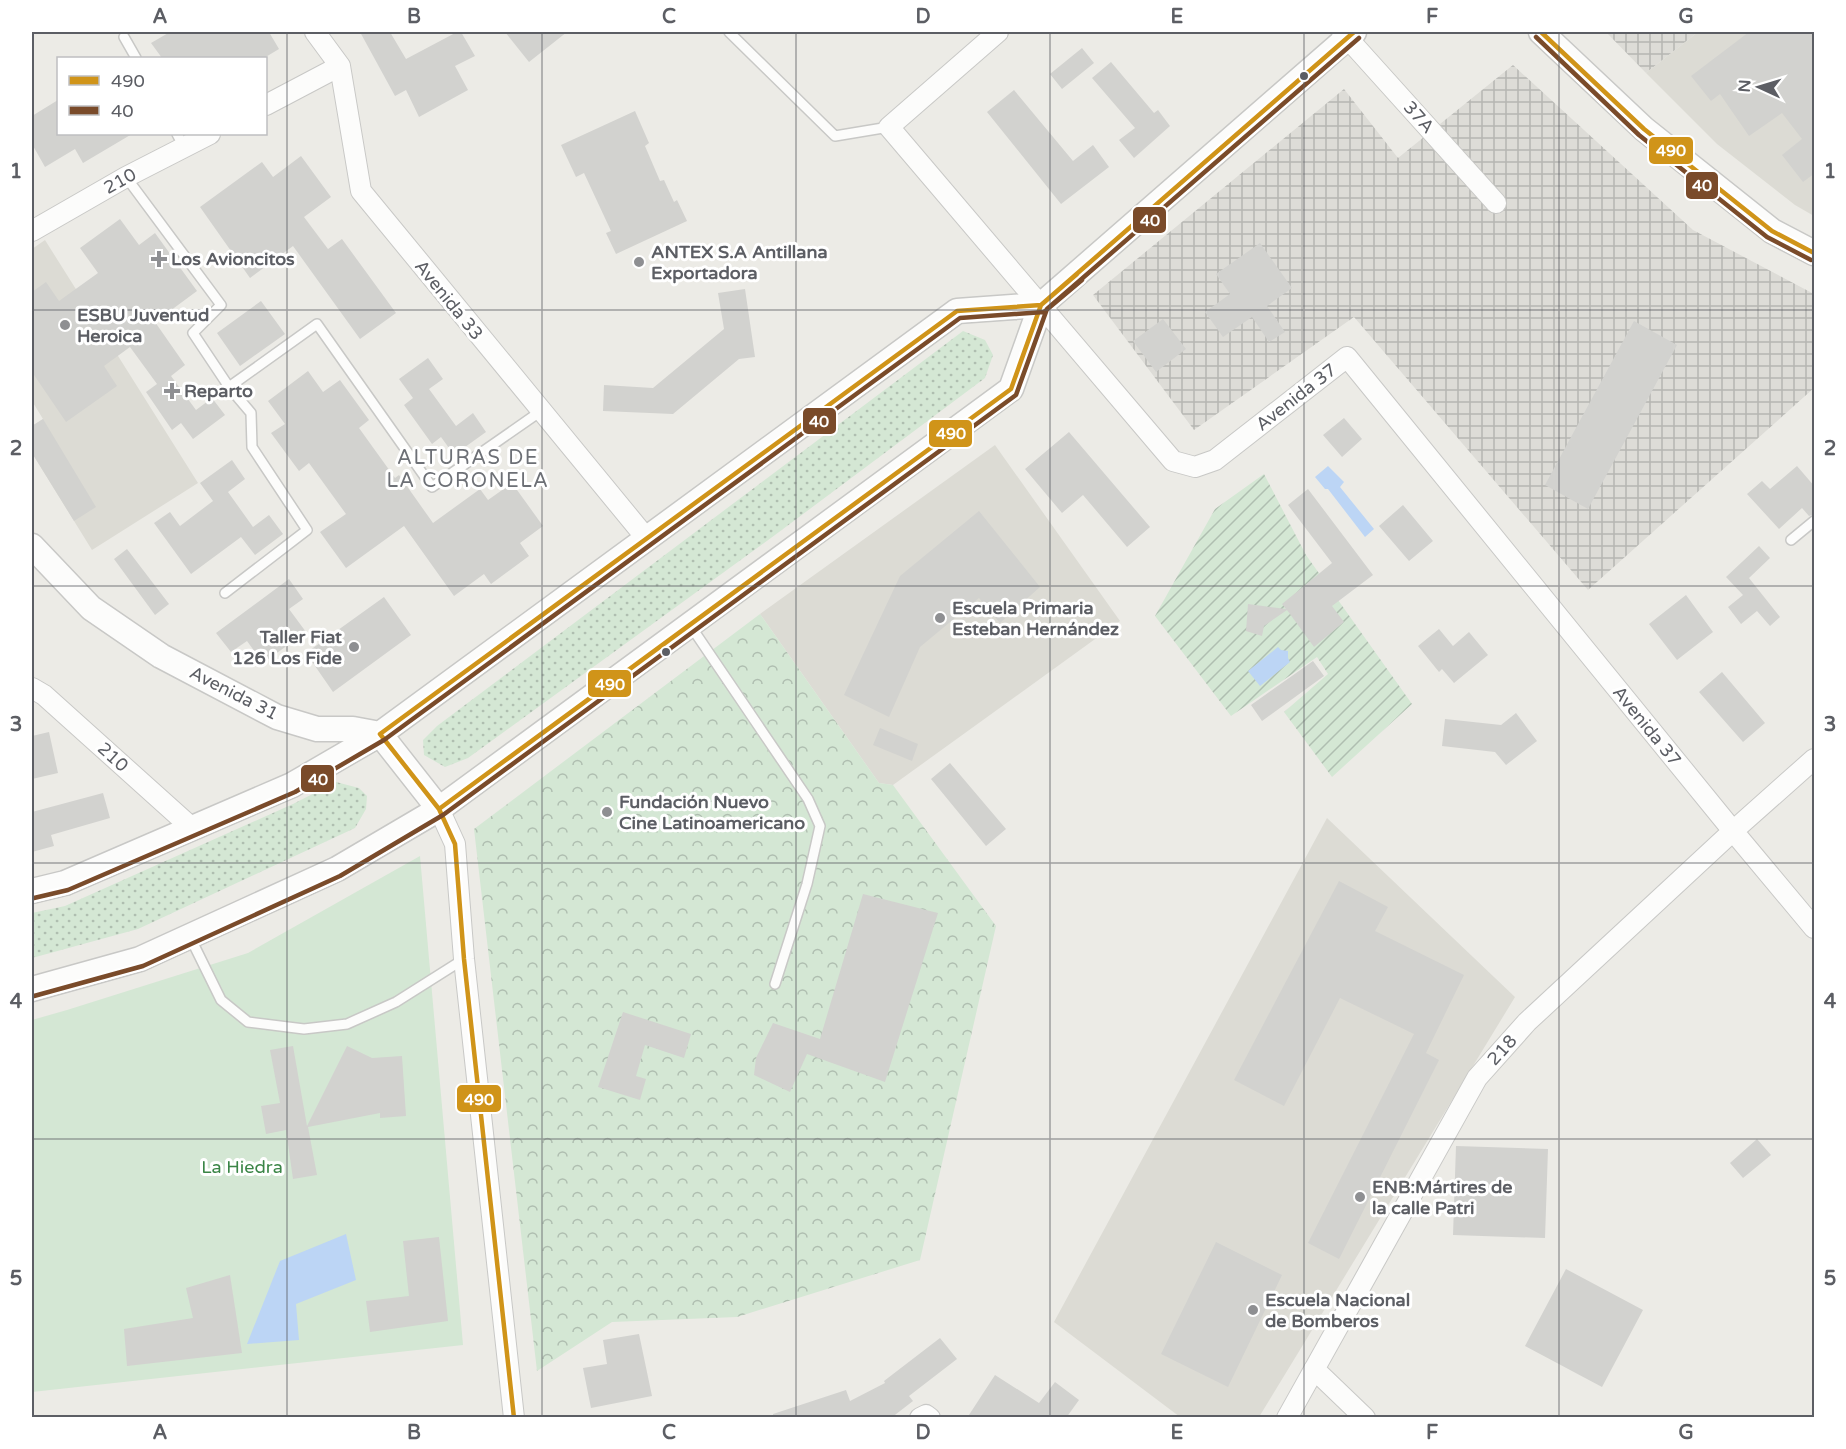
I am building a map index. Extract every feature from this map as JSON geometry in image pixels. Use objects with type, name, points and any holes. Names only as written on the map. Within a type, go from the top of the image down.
[{"type":"street","name":"Avenida 33","points":[[315,32],[340,66],[361,191],[647,539]]},
{"type":"street","points":[[889,127],[998,32]]},
{"type":"street","points":[[1541,32],[1644,129],[1772,231],[1815,253]]},
{"type":"street","points":[[32,989],[140,959],[337,868],[440,809],[1011,389],[1041,305],[1348,33]]},
{"type":"street","name":"37A","points":[[1348,33],[1496,203]]},
{"type":"street","points":[[267,104],[340,66]]},
{"type":"street","name":"Avenida 37","points":[[889,127],[1173,461],[1195,467],[1215,460],[1347,357],[1733,831],[1815,928]]},
{"type":"street","name":"210","points":[[32,231],[126,177],[181,140],[205,135]]},
{"type":"street","points":[[32,891],[65,883],[292,785],[380,734],[957,311],[1041,305]]},
{"type":"street","name":"Avenida 31","points":[[32,546],[91,608],[161,656],[277,717],[317,729],[353,729],[380,734]]},
{"type":"street","name":"210","points":[[32,688],[44,695],[192,828]]},
{"type":"street","points":[[380,734],[440,809],[455,844],[464,959],[514,1418]]},
{"type":"street","name":"218","points":[[1287,1418],[1477,1078],[1527,1022],[1733,831],[1815,759]]},
{"type":"street","points":[[1314,1369],[1365,1418]]},
{"type":"lane","points":[[729,32],[835,136],[889,127]]},
{"type":"lane","points":[[124,37],[135,57]]},
{"type":"lane","points":[[126,177],[221,305],[193,333],[229,387],[251,413],[252,447],[307,530],[225,593]]},
{"type":"lane","points":[[229,387],[317,324],[432,487],[541,411]]},
{"type":"lane","points":[[1791,540],[1815,521]]},
{"type":"lane","points":[[690,625],[808,799],[820,826],[807,884],[775,984]]},
{"type":"lane","points":[[189,936],[220,1000],[248,1022],[304,1029],[347,1024],[396,1002],[464,959]]},
{"type":"shaded area","points":[[1606,32],[1698,32],[1646,73]]},
{"type":"shaded area","points":[[1698,32],[1814,32],[1814,216],[1795,205],[1717,144],[1646,73]]},
{"type":"shaded area","points":[[1513,65],[1693,230],[1814,294],[1814,388],[1588,590],[1354,317],[1194,430],[1093,295],[1344,89],[1398,158]]},
{"type":"shaded area","name":"ESBU Juventud Heroica","points":[[45,240],[198,483],[92,550],[32,453],[32,426],[43,419],[32,401],[32,249]]},
{"type":"shaded area","name":"Escuela Primaria Esteban Hernández","points":[[995,445],[1120,621],[893,785],[879,783],[760,614]]},
{"type":"shaded area","points":[[1327,818],[1515,997],[1259,1417],[1180,1417],[1054,1322]]},
{"type":"green space","points":[[963,331],[985,340],[993,355],[985,378],[775,535],[468,758],[445,767],[424,755],[423,740],[437,726]]},
{"type":"green space","points":[[1264,474],[1306,555],[1412,704],[1332,777],[1284,712],[1328,674],[1317,657],[1231,716],[1155,616],[1215,509]]},
{"type":"green space","points":[[760,614],[879,783],[893,785],[996,926],[920,1260],[737,1317],[612,1322],[537,1371],[474,829]]},
{"type":"green space","points":[[336,782],[359,788],[367,796],[366,809],[355,828],[138,929],[32,958],[32,913],[65,906],[293,804]]},
{"type":"green space","name":"La Hiedra","points":[[420,856],[463,1345],[32,1392],[32,1020],[248,953]]},
{"type":"water","points":[[1328,466],[1344,482],[1340,487],[1374,529],[1365,537],[1328,489],[1325,489],[1315,477]]},
{"type":"water","points":[[1278,647],[1288,651],[1290,662],[1260,686],[1248,671]]},
{"type":"water","points":[[346,1234],[356,1280],[296,1304],[299,1340],[247,1344],[280,1261]]},
{"type":"building","points":[[170,32],[269,32],[279,49],[266,57],[161,57],[151,43]]},
{"type":"building","points":[[360,32],[390,32],[406,59],[461,32],[475,56],[455,66],[468,90],[419,117],[406,90],[395,96]]},
{"type":"building","points":[[505,32],[567,32],[529,62]]},
{"type":"building","points":[[1749,32],[1815,32],[1815,173],[1803,182],[1782,155],[1802,139],[1782,113],[1749,136],[1720,94],[1711,101],[1691,76]]},
{"type":"building","points":[[1082,48],[1094,63],[1062,89],[1050,74]]},
{"type":"building","points":[[1111,62],[1154,113],[1158,110],[1170,126],[1134,158],[1119,140],[1135,128],[1092,78]]},
{"type":"building","points":[[1014,90],[1073,161],[1093,145],[1109,167],[1061,204],[987,112]]},
{"type":"building","points":[[57,101],[57,135],[130,135],[83,163],[75,149],[45,167],[32,144],[32,116]]},
{"type":"building","points":[[635,111],[649,143],[645,146],[660,181],[664,180],[674,202],[677,200],[687,221],[616,254],[606,233],[611,231],[584,173],[576,177],[561,145]]},
{"type":"building","points":[[301,156],[331,197],[304,217],[328,249],[342,239],[396,313],[360,339],[293,246],[250,278],[200,207],[262,162],[273,177]]},
{"type":"building","points":[[120,219],[139,245],[155,233],[197,291],[155,322],[185,365],[171,376],[196,410],[212,398],[225,415],[193,439],[181,423],[172,430],[146,392],[157,384],[130,347],[104,366],[117,386],[66,422],[32,372],[32,292],[46,282],[59,301],[98,273],[80,248]]},
{"type":"building","points":[[1260,243],[1292,288],[1267,306],[1285,332],[1269,342],[1252,317],[1223,337],[1205,312],[1230,294],[1216,274]]},
{"type":"building","points":[[745,289],[755,357],[739,359],[673,414],[603,411],[604,385],[653,388],[724,329],[718,293]]},
{"type":"building","points":[[261,301],[285,334],[240,366],[217,333]]},
{"type":"building","points":[[1163,319],[1186,349],[1156,372],[1133,341]]},
{"type":"building","points":[[1634,321],[1677,345],[1588,509],[1545,485]]},
{"type":"building","points":[[428,358],[443,379],[429,389],[456,426],[473,413],[486,432],[454,455],[441,437],[432,444],[404,405],[413,398],[399,379]]},
{"type":"building","points":[[308,371],[323,392],[340,380],[369,420],[359,428],[395,478],[399,475],[433,523],[480,489],[488,500],[512,483],[543,526],[520,543],[529,556],[491,584],[484,574],[454,596],[404,526],[346,568],[320,532],[346,514],[309,463],[299,471],[271,433],[285,424],[268,401]]},
{"type":"building","points":[[1344,418],[1362,439],[1342,457],[1323,435]]},
{"type":"building","points":[[43,419],[96,507],[74,521],[32,453],[32,426]]},
{"type":"building","points":[[1069,432],[1150,527],[1127,547],[1083,495],[1062,513],[1025,469]]},
{"type":"building","points":[[232,460],[245,479],[228,492],[253,527],[269,515],[283,534],[255,555],[241,537],[191,574],[154,523],[170,512],[180,526],[213,501],[200,483]]},
{"type":"building","points":[[1797,466],[1815,487],[1815,514],[1809,516],[1802,508],[1779,529],[1747,494],[1762,481],[1770,489]]},
{"type":"building","points":[[1308,489],[1373,575],[1332,606],[1344,622],[1314,647],[1287,610],[1264,626],[1262,636],[1246,631],[1248,604],[1286,609],[1282,604],[1332,563],[1288,505]]},
{"type":"building","points":[[1403,505],[1433,541],[1409,561],[1379,526]]},
{"type":"building","points":[[979,511],[1040,587],[1000,623],[979,598],[920,647],[889,717],[844,695],[900,576]]},
{"type":"building","points":[[1759,546],[1770,558],[1749,578],[1780,617],[1770,626],[1757,611],[1741,624],[1728,607],[1743,595],[1726,577]]},
{"type":"building","points":[[127,549],[169,604],[155,615],[114,559]]},
{"type":"building","points":[[289,579],[303,599],[289,609],[306,632],[263,663],[247,641],[231,652],[216,633]]},
{"type":"building","points":[[1686,595],[1713,632],[1677,660],[1649,624]]},
{"type":"building","points":[[384,597],[411,635],[333,692],[306,653]]},
{"type":"building","points":[[1439,629],[1453,646],[1469,632],[1488,655],[1454,683],[1442,669],[1439,672],[1418,646]]},
{"type":"building","points":[[1313,661],[1324,676],[1262,721],[1251,705]]},
{"type":"building","points":[[1722,672],[1765,723],[1743,742],[1699,692]]},
{"type":"building","points":[[1516,713],[1537,741],[1506,765],[1495,752],[1442,746],[1445,719],[1501,725]]},
{"type":"building","points":[[880,728],[918,744],[912,761],[873,745]]},
{"type":"building","points":[[49,732],[58,773],[32,779],[32,736]]},
{"type":"building","points":[[950,763],[1006,829],[986,846],[931,779]]},
{"type":"building","points":[[103,793],[110,818],[51,835],[54,846],[32,852],[32,812]]},
{"type":"building","points":[[1339,881],[1388,907],[1375,931],[1464,975],[1426,1053],[1439,1060],[1339,1259],[1308,1243],[1414,1034],[1340,998],[1284,1106],[1234,1080]]},
{"type":"building","points":[[863,894],[938,913],[885,1082],[807,1054],[790,1092],[754,1075],[756,1058],[773,1023],[820,1039]]},
{"type":"building","points":[[623,1012],[691,1034],[684,1058],[645,1045],[636,1076],[646,1079],[640,1100],[598,1087]]},
{"type":"building","points":[[293,1046],[307,1126],[347,1046],[372,1058],[402,1056],[406,1116],[380,1118],[380,1113],[308,1127],[317,1175],[293,1179],[286,1130],[266,1134],[261,1106],[280,1103],[270,1050]]},
{"type":"building","points":[[1757,1139],[1771,1155],[1743,1178],[1730,1163]]},
{"type":"building","points":[[1456,1146],[1548,1149],[1545,1238],[1453,1235]]},
{"type":"building","points":[[439,1237],[448,1321],[370,1332],[366,1301],[409,1296],[403,1241]]},
{"type":"building","points":[[1216,1242],[1282,1275],[1228,1387],[1161,1354]]},
{"type":"building","points":[[1566,1269],[1643,1310],[1602,1387],[1525,1346]]},
{"type":"building","points":[[230,1275],[242,1353],[127,1366],[124,1329],[193,1318],[186,1288]]},
{"type":"building","points":[[639,1334],[652,1396],[591,1408],[583,1368],[607,1364],[603,1340]]},
{"type":"building","points":[[940,1338],[957,1359],[909,1396],[913,1401],[891,1418],[773,1418],[773,1414],[846,1390],[850,1401],[885,1383],[884,1381]]},
{"type":"building","points":[[995,1375],[1039,1403],[1055,1382],[1079,1400],[1066,1418],[967,1418]]},
{"type":"transit line","name":"490","points":[[514,1418],[464,959],[455,844],[439,809],[380,734],[957,311],[1041,305],[1354,32]]},
{"type":"transit line","name":"490","points":[[1541,32],[1644,129],[1772,231],[1814,253]]},
{"type":"transit line","name":"40","points":[[1536,37],[1639,135],[1767,237],[1811,260]]},
{"type":"transit line","name":"40","points":[[34,996],[143,966],[340,876],[443,815],[1016,395],[1047,309],[1359,38]]},
{"type":"transit line","name":"490","points":[[439,809],[1011,389],[1041,305],[1077,274]]},
{"type":"transit line","name":"40","points":[[34,898],[68,890],[295,792],[384,740],[960,318],[1044,312],[1082,280]]},
{"type":"place","name":"Los Avioncitos","points":[[159,259]]},
{"type":"place","name":"ANTEX S.A Antillana Exportadora","points":[[639,262]]},
{"type":"place","name":"ESBU Juventud Heroica","points":[[65,325]]},
{"type":"place","name":"Reparto","points":[[172,391]]},
{"type":"place","name":"Escuela Primaria Esteban Hernández","points":[[940,618]]},
{"type":"place","name":"Taller Fiat 126 Los Fide","points":[[354,647]]},
{"type":"place","name":"Fundación Nuevo Cine Latinoamericano","points":[[607,812]]},
{"type":"place","name":"ENB:Mártires de la calle Patri","points":[[1360,1197]]},
{"type":"place","name":"Escuela Nacional de Bomberos","points":[[1253,1310]]},
{"type":"district","name":"ALTURAS DE LA CORONELA","points":[[468,470]]}]
